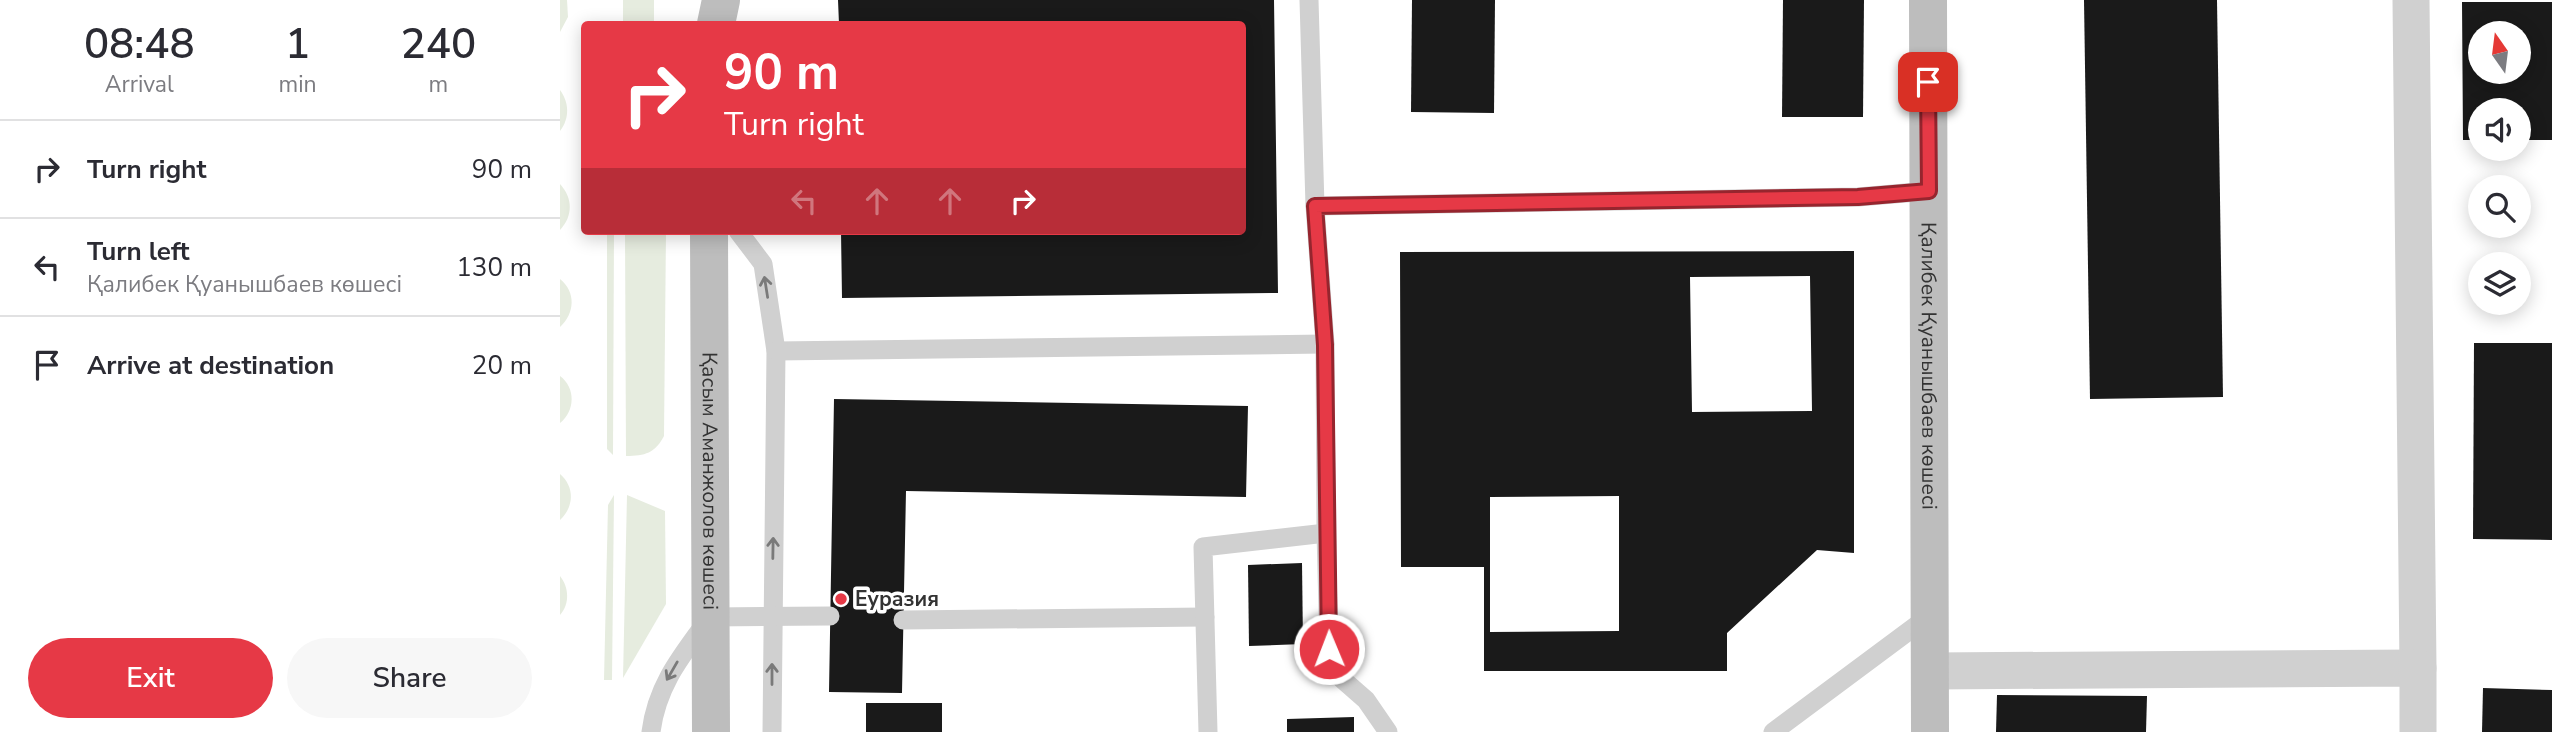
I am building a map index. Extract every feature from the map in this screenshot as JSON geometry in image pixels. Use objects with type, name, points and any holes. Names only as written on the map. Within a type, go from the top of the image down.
[{"type":"street","points":[[699,0],[704,21]]},
{"type":"street","points":[[705,21],[708,0]]},
{"type":"street","points":[[717,21],[721,0]]},
{"type":"street","name":"Қалибек Қуанышбаев көшесі","points":[[1928,0],[1932,671],[1930,732]]},
{"type":"street","points":[[2411,0],[2418,732]]},
{"type":"street","name":"Қасым Аманжолов көшесі","points":[[709,235],[711,732]]},
{"type":"street","points":[[1932,671],[2418,668]]},
{"type":"lane","points":[[1309,0],[1315,206],[1325,345],[1329,649],[1342,679],[1366,700],[1388,732]]},
{"type":"lane","points":[[1315,206],[1844,197],[1929,191]]},
{"type":"lane","points":[[741,235],[762,264],[776,351],[772,732]]},
{"type":"lane","points":[[776,351],[1325,345]]},
{"type":"lane","points":[[1208,732],[1203,547],[1326,533]]},
{"type":"lane","points":[[1773,732],[1931,615]]},
{"type":"lane","points":[[651,732],[654,709],[671,669],[710,617],[830,616]]},
{"type":"lane","points":[[904,621],[1205,617]]},
{"type":"shaded area","points":[[560,0],[567,0],[568,17],[560,32]]},
{"type":"shaded area","points":[[623,0],[654,0],[654,21],[623,21]]},
{"type":"shaded area","points":[[560,90],[567,110],[560,131]]},
{"type":"shaded area","points":[[560,184],[570,207],[560,230]]},
{"type":"shaded area","points":[[607,235],[614,235],[613,455],[607,449]]},
{"type":"shaded area","points":[[625,235],[666,235],[664,436],[649,452],[626,456]]},
{"type":"shaded area","points":[[560,279],[569,290],[572,303],[569,315],[560,327]]},
{"type":"shaded area","points":[[560,376],[569,387],[572,400],[569,412],[560,423]]},
{"type":"shaded area","points":[[560,474],[568,485],[571,497],[568,509],[560,520]]},
{"type":"shaded area","points":[[614,495],[612,680],[604,680],[608,505]]},
{"type":"shaded area","points":[[627,495],[665,511],[666,604],[623,678]]},
{"type":"shaded area","points":[[560,576],[567,596],[560,615]]},
{"type":"building","points":[[838,0],[1274,0],[1278,293],[842,298],[841,235],[1246,235],[1246,21],[839,21]]},
{"type":"building","points":[[1412,0],[1495,0],[1494,113],[1411,112]]},
{"type":"building","points":[[1783,0],[1864,0],[1863,117],[1782,117]]},
{"type":"building","points":[[2084,0],[2217,0],[2223,397],[2090,399]]},
{"type":"building","points":[[2462,2],[2552,2],[2552,140],[2531,140],[2531,98],[2468,98],[2468,140],[2463,140]]},
{"type":"building","points":[[1854,251],[1854,553],[1817,550],[1727,633],[1727,671],[1484,671],[1484,567],[1401,567],[1400,252]],"holes":[[[1810,276],[1812,411],[1692,412],[1690,277]],[[1619,496],[1619,631],[1490,632],[1490,497]]]},
{"type":"building","points":[[2474,343],[2552,343],[2552,540],[2473,539]]},
{"type":"building","points":[[834,399],[1248,406],[1246,497],[906,491],[902,693],[829,692]]},
{"type":"building","points":[[1302,563],[1303,644],[1249,646],[1248,565]]},
{"type":"building","points":[[2483,688],[2552,690],[2552,732],[2482,732]]},
{"type":"building","points":[[1997,695],[2147,696],[2146,732],[1996,732]]},
{"type":"building","points":[[866,703],[942,703],[942,732],[866,732]]},
{"type":"building","points":[[1354,717],[1354,732],[1287,732],[1287,719]]},
{"type":"place","name":"Еуразия","points":[[841,599]]},
{"type":"route","points":[[1329,649],[1325,345],[1315,206],[1858,197],[1929,191],[1928,82]]}]
